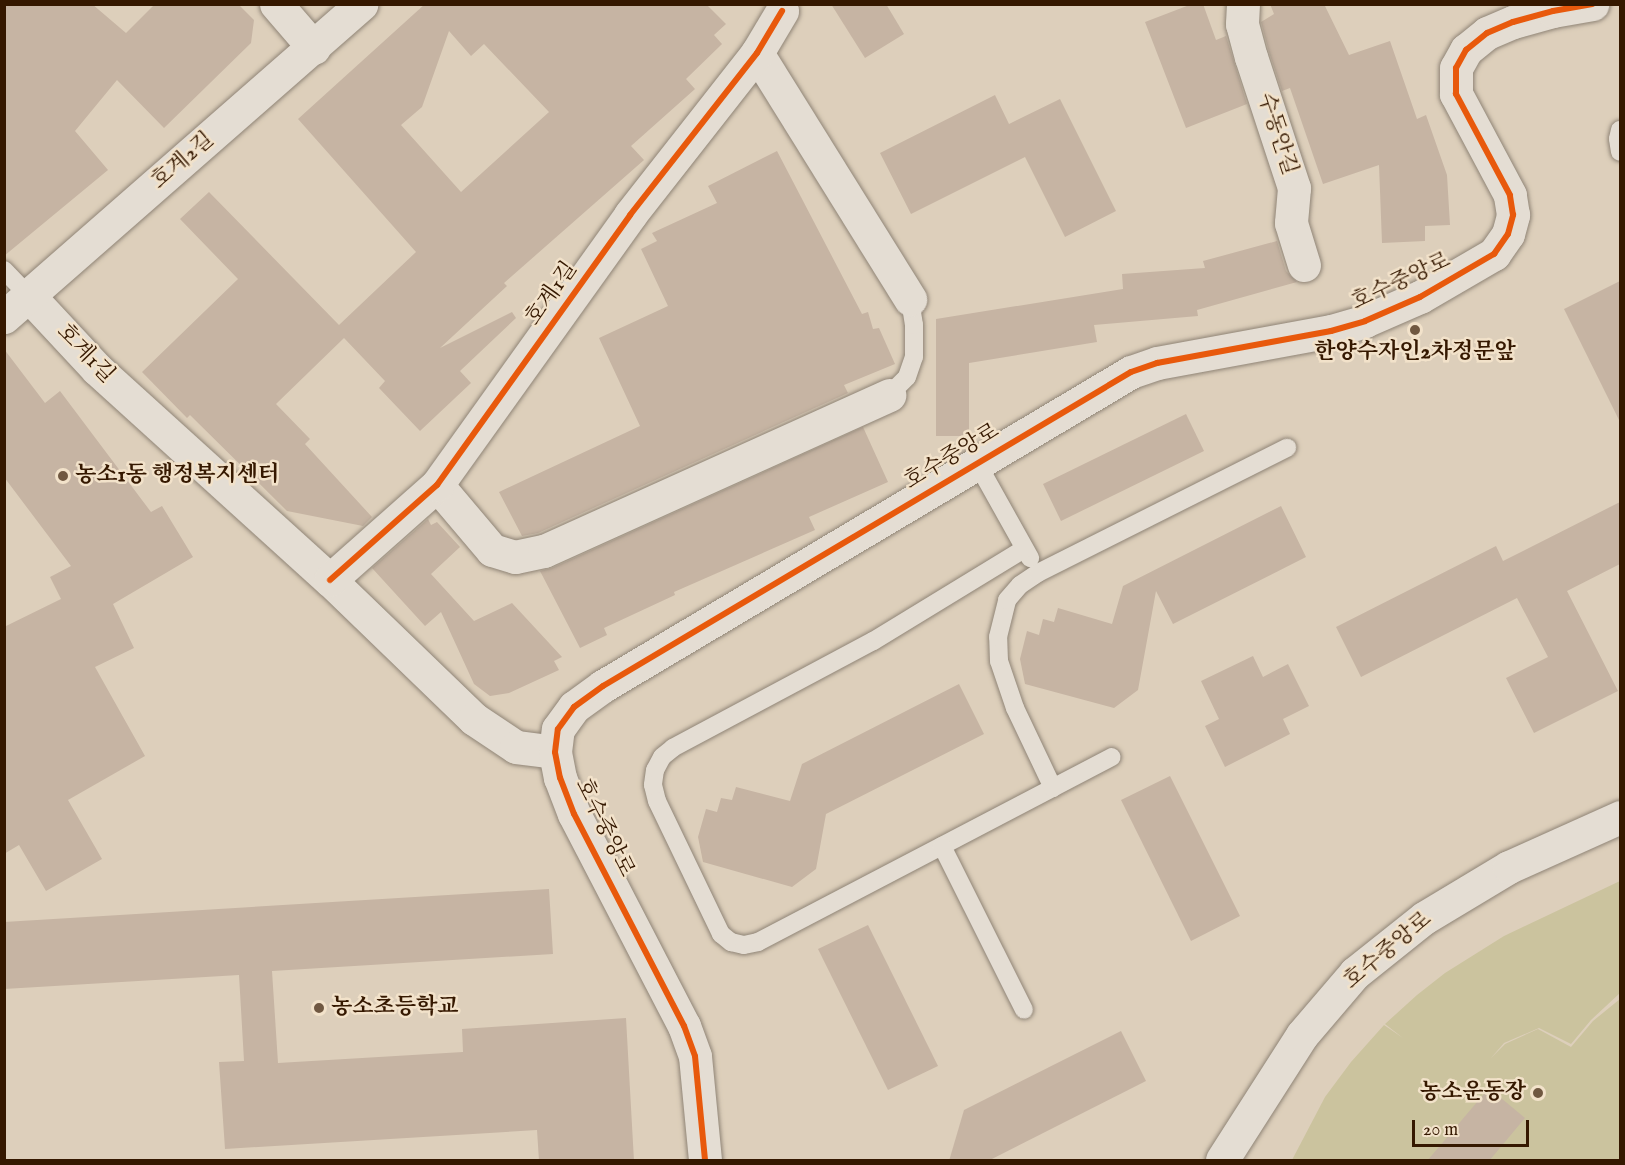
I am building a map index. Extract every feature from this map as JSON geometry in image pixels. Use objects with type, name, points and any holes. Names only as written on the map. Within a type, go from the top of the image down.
[{"type":"street","points":[[276,4],[314,48]]},
{"type":"street","name":"호계2길","points":[[4,317],[314,48],[361,4]]},
{"type":"street","name":"수동안길","points":[[1243,4],[1242,24],[1251,57],[1294,188],[1291,223],[1304,265]]},
{"type":"street","name":"호수중앙로","points":[[705,1161],[695,1056],[684,1026],[574,814],[560,778],[555,752],[558,729],[574,707],[603,686],[1131,372],[1156,363],[1331,331],[1365,321],[1420,297],[1494,254],[1508,234],[1513,215],[1510,195],[1456,94],[1456,68],[1466,50],[1487,33],[1513,22],[1553,11],[1592,4]]},
{"type":"street","name":"호계1길","points":[[330,580],[437,485],[630,215],[757,53],[781,7]]},
{"type":"street","points":[[757,53],[910,299]]},
{"type":"street","name":"호계1길","points":[[29,296],[98,369],[330,580],[474,719],[516,747],[555,752]]},
{"type":"street","points":[[437,485],[492,550],[515,557],[544,551],[889,395]]},
{"type":"street","name":"호수중앙로","points":[[1222,1161],[1302,1035],[1355,973],[1424,918],[1509,867],[1618,816]]},
{"type":"lane","points":[[1620,130],[1618,139],[1620,152]]},
{"type":"lane","points":[[4,270],[29,296]]},
{"type":"lane","points":[[889,395],[907,377],[914,357],[914,325],[910,299]]},
{"type":"lane","points":[[1053,788],[1015,708],[999,661],[998,637],[1007,600],[1020,585],[1038,573],[1287,448]]},
{"type":"lane","points":[[977,463],[1038,573]]},
{"type":"lane","points":[[1024,549],[873,640],[673,748],[662,758],[656,770],[653,785],[657,801],[721,934],[731,942],[744,945],[758,942],[1112,758]]},
{"type":"lane","points":[[942,846],[1024,1010]]},
{"type":"shaded area","points":[[1620,881],[1620,993],[1591,1020],[1571,1044],[1539,1028],[1504,1043],[1491,1058],[1505,1044],[1538,1029],[1571,1047],[1593,1021],[1620,999],[1620,1160],[1292,1160],[1325,1097],[1351,1062],[1384,1025],[1403,1038],[1385,1024],[1417,995],[1445,973],[1504,936]]},
{"type":"building","points":[[4,4],[92,4],[126,33],[155,4],[238,4],[254,20],[251,43],[164,128],[117,80],[75,131],[108,170],[4,256]]},
{"type":"building","points":[[425,4],[706,4],[726,24],[714,35],[722,44],[686,79],[695,89],[631,146],[644,160],[504,283],[507,286],[440,348],[512,312],[516,318],[460,371],[471,383],[420,431],[379,388],[385,381],[344,338],[276,404],[310,439],[305,444],[372,517],[363,526],[287,511],[190,415],[187,418],[142,372],[238,279],[180,219],[209,192],[339,325],[416,252],[298,119]],"holes":[[[449,31],[471,56],[484,44],[549,112],[461,192],[401,125],[422,107]]]},
{"type":"building","points":[[831,4],[886,4],[904,34],[865,58]]},
{"type":"building","points":[[1192,4],[1203,4],[1216,40],[1226,36],[1247,104],[1186,128],[1145,22]]},
{"type":"building","points":[[1270,4],[1324,4],[1349,55],[1390,41],[1417,119],[1426,115],[1447,175],[1450,225],[1425,226],[1425,241],[1382,243],[1379,165],[1323,184],[1290,88],[1282,91],[1269,52],[1261,22],[1274,14]]},
{"type":"building","points":[[995,95],[1009,124],[1060,99],[1116,211],[1065,237],[1025,157],[911,214],[880,153]]},
{"type":"building","points":[[777,151],[862,314],[868,312],[873,329],[879,328],[895,364],[844,385],[848,393],[538,533],[522,536],[499,492],[640,426],[599,338],[668,306],[641,249],[657,241],[652,233],[717,203],[708,186]]},
{"type":"building","points":[[1277,241],[1286,271],[1297,282],[1197,310],[1198,316],[1094,325],[1097,342],[969,363],[969,436],[936,436],[936,319],[1123,289],[1122,274],[1205,268],[1203,261]]},
{"type":"building","points":[[1620,281],[1620,422],[1564,309]]},
{"type":"building","points":[[4,349],[45,403],[60,391],[151,512],[162,506],[193,557],[113,604],[134,648],[95,667],[145,756],[68,800],[102,859],[46,891],[19,845],[4,854],[4,627],[61,599],[50,577],[71,566],[4,477]]},
{"type":"building","points":[[1186,414],[1204,451],[1061,521],[1043,484]]},
{"type":"building","points":[[863,427],[888,482],[809,517],[815,530],[674,592],[675,595],[604,628],[607,635],[580,648],[540,571],[552,568]]},
{"type":"building","points":[[1620,502],[1620,564],[1567,591],[1618,691],[1534,733],[1506,678],[1548,657],[1517,598],[1361,677],[1336,627],[1496,546],[1503,561]]},
{"type":"building","points":[[1281,506],[1306,557],[1173,624],[1156,591],[1138,690],[1114,708],[1025,684],[1020,659],[1027,631],[1039,635],[1043,619],[1054,622],[1058,608],[1112,624],[1123,586]]},
{"type":"building","points":[[428,519],[431,525],[437,522],[460,547],[431,574],[474,621],[512,603],[562,657],[554,661],[559,670],[509,693],[490,696],[474,684],[441,612],[425,626],[372,568]]},
{"type":"building","points":[[1253,656],[1263,677],[1288,664],[1309,706],[1283,719],[1290,734],[1225,767],[1205,726],[1219,719],[1201,681]]},
{"type":"building","points":[[959,684],[984,734],[826,814],[816,869],[792,887],[703,862],[698,837],[706,809],[717,812],[721,798],[732,800],[736,787],[790,801],[802,764]]},
{"type":"building","points":[[1170,776],[1240,916],[1191,941],[1121,800]]},
{"type":"building","points":[[549,889],[553,954],[272,971],[278,1063],[463,1052],[462,1029],[626,1018],[634,1161],[539,1161],[537,1130],[225,1149],[219,1062],[244,1061],[239,975],[4,989],[4,922]]},
{"type":"building","points":[[868,925],[938,1066],[888,1090],[818,949]]},
{"type":"building","points":[[1121,1031],[1146,1081],[988,1161],[949,1161],[964,1110]]},
{"type":"building","points":[[1489,1088],[1525,1118],[1489,1161],[1427,1161]]},
{"type":"cycle path","points":[[705,1160],[695,1056],[684,1026],[574,814],[560,778],[555,752],[558,729],[574,707],[603,686],[1131,372],[1157,363],[1331,331],[1365,321],[1420,297],[1494,254],[1508,234],[1513,215],[1510,195],[1456,94],[1456,68],[1466,50],[1487,33],[1513,22],[1553,11],[1592,4]]},
{"type":"cycle path","points":[[330,580],[437,485],[630,215],[757,53],[782,11]]},
{"type":"place","name":"한양수자인2차정문앞","points":[[1415,330]]},
{"type":"place","name":"농소1동 행정복지센터","points":[[63,476]]},
{"type":"place","name":"농소초등학교","points":[[319,1008]]},
{"type":"place","name":"농소운동장","points":[[1538,1093]]}]
